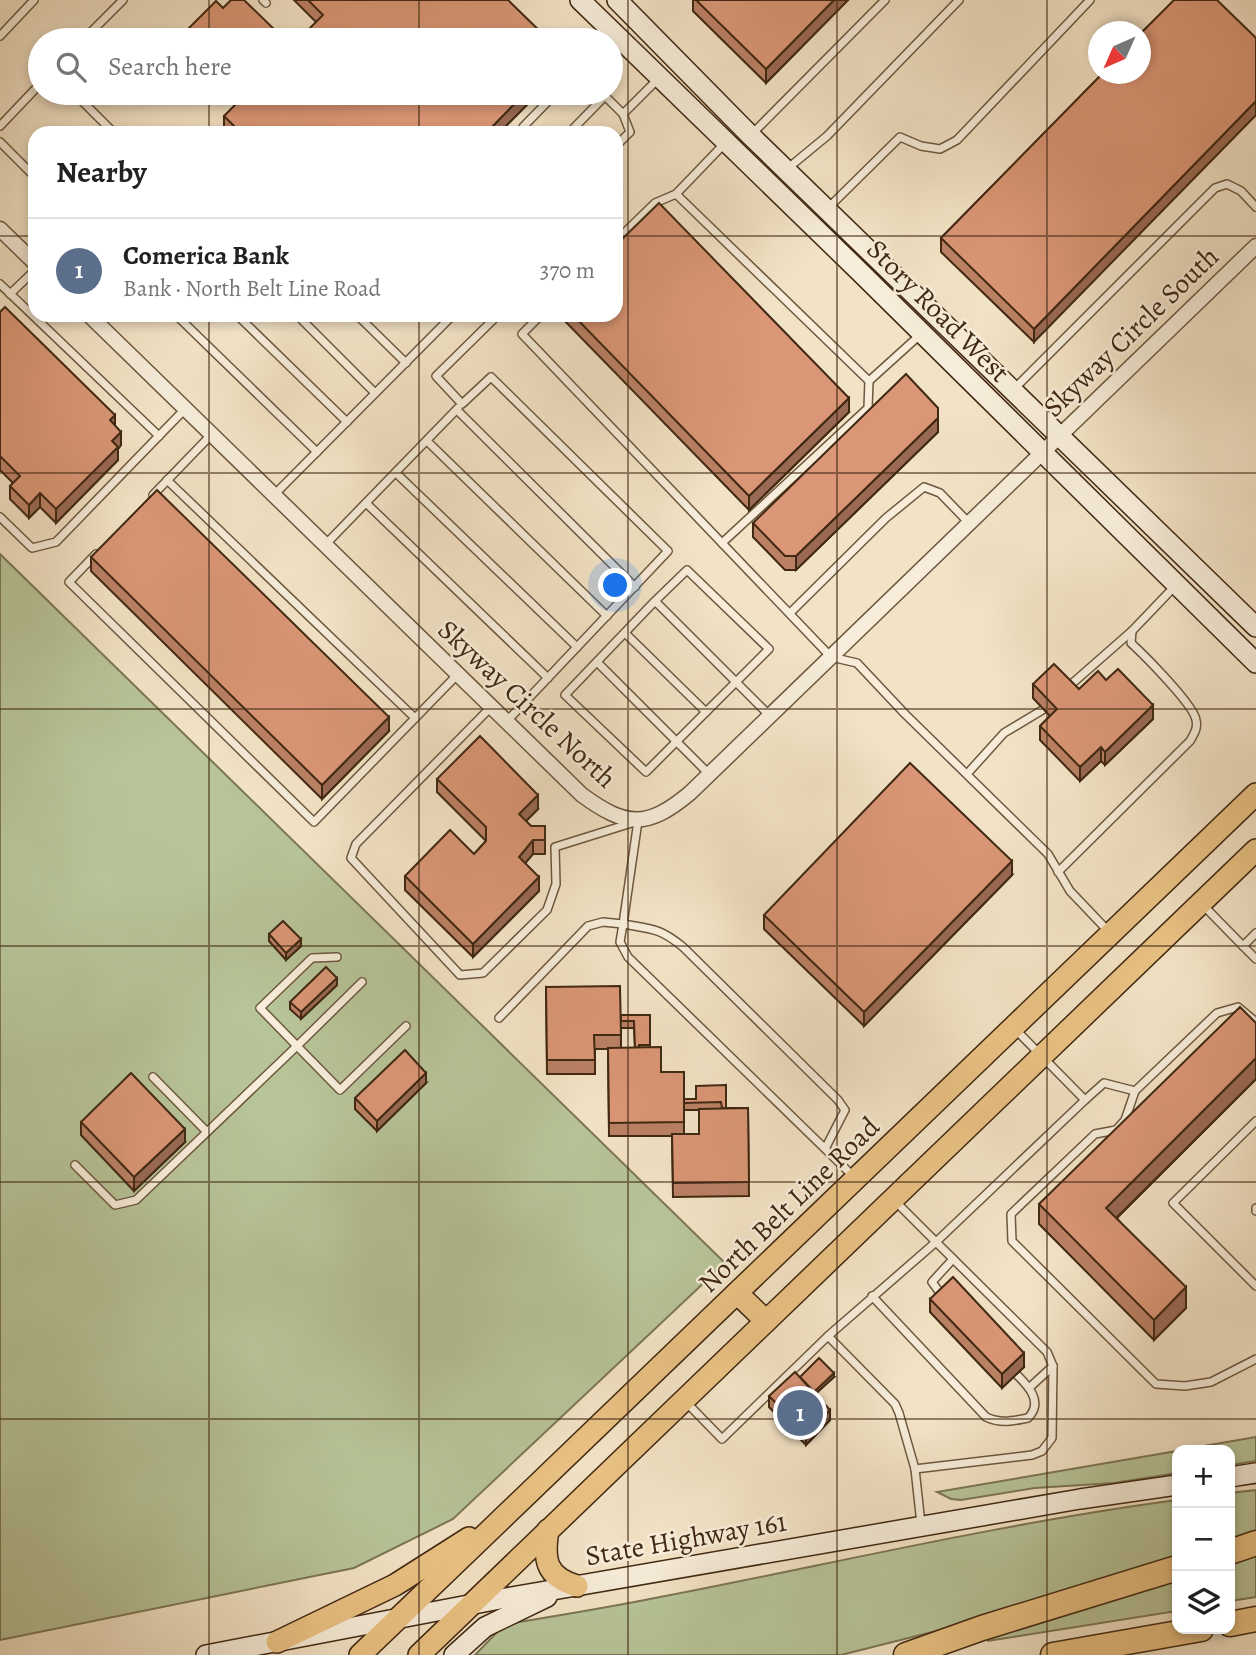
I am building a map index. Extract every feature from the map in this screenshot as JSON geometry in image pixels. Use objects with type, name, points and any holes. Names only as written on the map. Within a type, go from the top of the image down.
[{"type":"highway","points":[[1235,1550],[1256,1543]]},
{"type":"highway","points":[[906,1655],[982,1628],[1172,1570]]},
{"type":"highway","points":[[1235,1623],[1256,1619]]},
{"type":"highway","points":[[1054,1655],[1173,1634]]},
{"type":"main road","name":"North Belt Line Road","points":[[360,1655],[1256,794]]},
{"type":"main road","points":[[419,1655],[1256,850]]},
{"type":"main road","points":[[737,1293],[765,1321]]},
{"type":"main road","points":[[277,1642],[395,1585],[511,1510]]},
{"type":"main road","points":[[548,1531],[545,1549],[548,1565],[559,1579],[570,1587]]},
{"type":"street","name":"Story Road West","points":[[580,0],[609,28]]},
{"type":"street","name":"Story Road West","points":[[625,3],[750,135],[1256,627]]},
{"type":"street","name":"Story Road West","points":[[623,42],[1256,663]]},
{"type":"street","points":[[0,229],[28,256]]},
{"type":"street","name":"Skyway Circle South","points":[[1041,453],[1256,246]]},
{"type":"street","name":"Skyway Circle North","points":[[96,322],[582,795],[609,812],[638,821]]},
{"type":"street","points":[[638,821],[656,817],[672,808],[1041,453]]},
{"type":"street","points":[[1235,1476],[1256,1474]]},
{"type":"street","name":"State Highway 161","points":[[206,1655],[249,1652],[277,1642],[400,1616],[1080,1499],[1172,1486]]},
{"type":"street","points":[[454,1655],[485,1627],[570,1587]]},
{"type":"lane","points":[[0,36],[34,0]]},
{"type":"lane","points":[[95,28],[122,0]]},
{"type":"lane","points":[[750,135],[885,0]]},
{"type":"lane","points":[[786,170],[827,135],[959,0]]},
{"type":"lane","points":[[827,209],[900,136],[920,146],[940,149],[957,140],[1090,0]]},
{"type":"lane","points":[[623,114],[659,77]]},
{"type":"lane","points":[[0,126],[28,97]]},
{"type":"lane","points":[[86,105],[107,126]]},
{"type":"lane","points":[[524,126],[544,105]]},
{"type":"lane","points":[[575,126],[593,105]]},
{"type":"lane","points":[[614,105],[623,114],[630,132],[623,139]]},
{"type":"lane","points":[[0,142],[28,170]]},
{"type":"lane","points":[[623,234],[655,203],[676,194],[726,142]]},
{"type":"lane","points":[[1013,390],[1214,188],[1227,184],[1241,191],[1256,207]]},
{"type":"lane","points":[[676,194],[869,381]]},
{"type":"lane","points":[[10,294],[28,277]]},
{"type":"lane","points":[[0,284],[28,311]]},
{"type":"lane","points":[[39,322],[159,436]]},
{"type":"lane","points":[[183,322],[317,452]]},
{"type":"lane","points":[[244,322],[347,422]]},
{"type":"lane","points":[[304,322],[375,393]]},
{"type":"lane","points":[[364,322],[406,363]]},
{"type":"lane","points":[[273,496],[446,322]]},
{"type":"lane","points":[[491,322],[436,376],[459,407],[635,587]]},
{"type":"lane","points":[[534,322],[522,334],[831,657],[857,663],[905,714],[1048,853],[1070,891],[1111,934]]},
{"type":"lane","points":[[722,543],[868,408],[869,381],[921,333]]},
{"type":"lane","points":[[325,546],[491,377],[668,551],[506,721]]},
{"type":"lane","points":[[0,517],[32,548],[55,542],[185,409]]},
{"type":"lane","points":[[149,499],[211,435]]},
{"type":"lane","points":[[427,440],[607,616]]},
{"type":"lane","points":[[396,473],[577,647]]},
{"type":"lane","points":[[167,480],[415,718]]},
{"type":"lane","points":[[790,613],[886,518],[924,488],[940,493],[969,523]]},
{"type":"lane","points":[[366,503],[548,678]]},
{"type":"lane","points":[[105,545],[69,582],[314,822],[458,674]]},
{"type":"lane","points":[[687,570],[769,649],[646,772],[565,695],[656,601],[687,570]]},
{"type":"lane","points":[[1065,689],[1132,631],[1176,585]]},
{"type":"lane","points":[[656,601],[770,716]]},
{"type":"lane","points":[[1058,872],[1190,741],[1196,729],[1196,717],[1187,704],[1131,643],[1132,631]]},
{"type":"lane","points":[[625,633],[706,712]]},
{"type":"lane","points":[[597,662],[709,774]]},
{"type":"lane","points":[[491,707],[356,844],[351,858],[460,975],[483,973],[547,909],[556,884],[555,847],[638,821],[620,942],[628,957],[856,1179]]},
{"type":"lane","points":[[967,774],[1004,733],[1044,709]]},
{"type":"lane","points":[[1201,903],[1256,959]]},
{"type":"lane","points":[[499,1018],[589,926],[603,922],[650,927],[665,932],[838,1100],[845,1110],[826,1147]]},
{"type":"lane","points":[[1243,946],[1256,933]]},
{"type":"lane","points":[[337,957],[312,958],[260,1008],[341,1090],[406,1026]]},
{"type":"lane","points":[[75,1165],[115,1205],[136,1200],[362,982]]},
{"type":"lane","points":[[1256,1022],[1238,1007],[1217,1013],[1135,1091],[1125,1120],[1116,1130],[1095,1134],[1011,1214],[1012,1241],[1156,1384],[1185,1386],[1211,1382],[1256,1359]]},
{"type":"lane","points":[[1014,1027],[1085,1100]]},
{"type":"lane","points":[[153,1077],[207,1132]]},
{"type":"lane","points":[[683,1399],[722,1438],[828,1336],[936,1242],[1104,1083],[1135,1091]]},
{"type":"lane","points":[[1256,1121],[1173,1203],[1256,1286]]},
{"type":"lane","points":[[893,1199],[1047,1352],[1053,1366],[1052,1438],[1042,1451],[915,1469]]},
{"type":"lane","points":[[952,1307],[932,1282],[953,1259]]},
{"type":"lane","points":[[872,1296],[986,1417],[995,1421],[1028,1418],[1032,1414],[1035,1399],[1029,1388],[1008,1366]]},
{"type":"lane","points":[[828,1336],[895,1404],[915,1469],[921,1527]]},
{"type":"lane","points":[[1029,1388],[1053,1366]]},
{"type":"green space","points":[[0,554],[725,1263],[453,1519],[354,1568],[0,1640]]},
{"type":"green space","points":[[1256,1437],[1256,1461],[1235,1464],[1235,1445],[1209,1445]]},
{"type":"green space","points":[[1172,1452],[1172,1474],[1114,1483],[1035,1488],[961,1500],[951,1499],[937,1492]]},
{"type":"green space","points":[[1256,1490],[1256,1534],[1235,1540],[1235,1508],[1235,1492]]},
{"type":"green space","points":[[1172,1501],[1172,1561],[972,1622],[841,1655],[475,1655],[502,1627],[513,1623],[642,1601],[982,1532]]},
{"type":"green space","points":[[1256,1554],[1256,1597],[1235,1600],[1235,1560]]},
{"type":"green space","points":[[1172,1580],[1172,1612],[988,1641],[987,1638]]},
{"type":"building","points":[[231,0],[244,0],[273,28],[189,28],[216,1],[223,8]]},
{"type":"building","points":[[308,0],[508,0],[537,28],[310,28],[323,15]]},
{"type":"building","points":[[696,0],[834,0],[766,69]]},
{"type":"building","points":[[1174,0],[1217,0],[1256,38],[1256,101],[1034,329],[941,238],[1092,84],[1151,84],[1151,23]]},
{"type":"building","points":[[235,105],[513,105],[493,126],[234,126],[224,116]]},
{"type":"building","points":[[659,203],[849,398],[749,496],[580,322],[623,322],[623,238]]},
{"type":"building","points":[[5,307],[115,415],[110,420],[121,432],[112,441],[118,447],[56,509],[40,493],[29,505],[10,486],[20,476],[0,456],[0,312]]},
{"type":"building","points":[[906,374],[938,408],[938,418],[796,556],[785,556],[753,523]]},
{"type":"building","points":[[157,490],[389,717],[322,785],[91,557]]},
{"type":"building","points":[[1054,664],[1079,689],[1098,671],[1106,680],[1118,669],[1153,705],[1105,752],[1101,747],[1080,767],[1040,726],[1057,709],[1033,684]]},
{"type":"building","points":[[480,736],[538,795],[519,814],[531,826],[545,826],[545,840],[533,840],[519,857],[539,877],[473,944],[405,876],[450,830],[474,854],[486,841],[486,827],[437,779]]},
{"type":"building","points":[[910,763],[1012,861],[864,1012],[764,915]]},
{"type":"building","points":[[283,921],[301,939],[286,953],[269,934]]},
{"type":"building","points":[[326,967],[337,978],[301,1012],[290,1002]]},
{"type":"building","points":[[620,986],[621,1035],[594,1035],[595,1060],[547,1060],[546,987]]},
{"type":"building","points":[[1240,1007],[1256,1023],[1256,1058],[1106,1208],[1186,1287],[1154,1320],[1039,1204]]},
{"type":"building","points":[[621,1015],[650,1015],[650,1045],[639,1045],[635,1048],[634,1021],[621,1021]]},
{"type":"building","points":[[661,1047],[661,1072],[684,1072],[684,1122],[609,1123],[608,1048]]},
{"type":"building","points":[[405,1050],[426,1073],[377,1121],[355,1098]]},
{"type":"building","points":[[131,1073],[185,1129],[134,1177],[81,1122]]},
{"type":"building","points":[[726,1085],[726,1108],[722,1108],[721,1102],[684,1103],[684,1099],[696,1099],[696,1086]]},
{"type":"building","points":[[748,1108],[749,1182],[673,1183],[672,1134],[699,1134],[699,1109]]},
{"type":"building","points":[[953,1277],[1024,1353],[1002,1374],[930,1299]]},
{"type":"building","points":[[819,1358],[834,1373],[814,1392],[800,1377]]},
{"type":"building","points":[[795,1372],[830,1410],[806,1434],[769,1396]]},
{"type":"place","name":"Comerica Bank","points":[[800,1413]]}]
